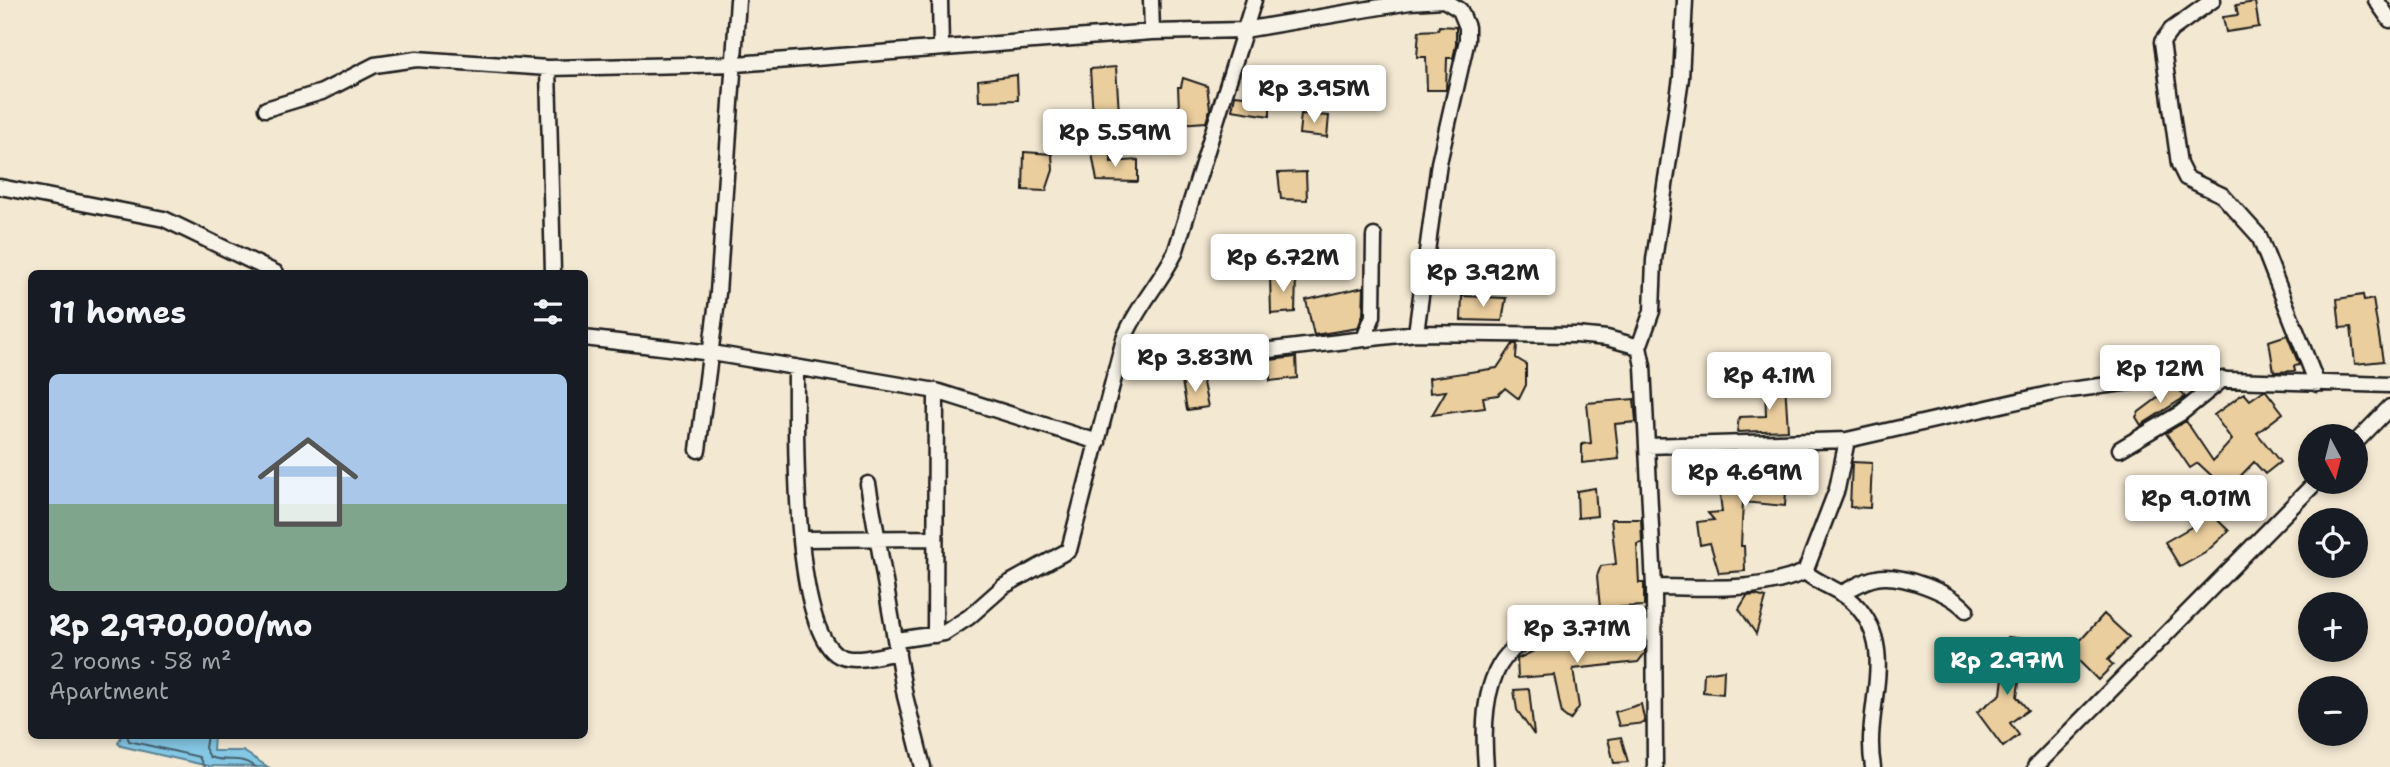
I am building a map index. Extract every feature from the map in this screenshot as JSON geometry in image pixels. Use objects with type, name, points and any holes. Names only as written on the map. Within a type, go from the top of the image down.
[{"type":"street","points":[[698,450],[712,353],[736,64],[738,0]]},
{"type":"street","points":[[940,0],[941,48]]},
{"type":"street","points":[[1151,0],[1152,32]]},
{"type":"street","points":[[796,367],[796,480],[801,540],[814,612],[823,636],[834,652],[848,659],[935,635],[969,617],[1004,586],[1069,550],[1128,329],[1163,276],[1179,242],[1254,0]]},
{"type":"street","points":[[265,109],[322,92],[360,71],[395,60],[466,61],[548,68],[736,64],[1152,32],[1244,30],[1410,2],[1444,0],[1460,10],[1467,27],[1466,40],[1439,163],[1416,333]]},
{"type":"street","points":[[1655,767],[1654,587],[1639,347],[1652,311],[1654,260],[1681,78],[1685,0]]},
{"type":"street","points":[[2213,0],[2171,30],[2162,42],[2179,164],[2186,178],[2222,195],[2259,236],[2318,384]]},
{"type":"street","points":[[2376,0],[2390,20]]},
{"type":"street","points":[[548,68],[553,270]]},
{"type":"street","points":[[0,187],[164,219],[270,270]]},
{"type":"street","points":[[1365,336],[1373,316],[1374,236]]},
{"type":"street","points":[[1117,368],[1365,336],[1416,333],[1576,335],[1607,338],[1639,347]]},
{"type":"street","points":[[588,338],[712,353],[936,391],[1098,442]]},
{"type":"street","points":[[1647,446],[1847,440],[2062,391],[2162,378],[2390,385]]},
{"type":"street","points":[[2120,449],[2181,413],[2223,379]]},
{"type":"street","points":[[935,635],[936,391]]},
{"type":"street","points":[[2368,430],[2390,407]]},
{"type":"street","points":[[1654,587],[1745,589],[1782,581],[1805,572],[1837,489],[1847,440]]},
{"type":"street","points":[[868,484],[897,646],[923,767]]},
{"type":"street","points":[[2035,767],[2304,494]]},
{"type":"street","points":[[801,540],[935,538]]},
{"type":"street","points":[[1805,572],[1821,585],[1842,593],[1865,616],[1873,630],[1879,652],[1868,740],[1873,767]]},
{"type":"street","points":[[1842,593],[1870,579],[1888,577],[1946,592],[1966,610]]},
{"type":"street","points":[[1486,767],[1482,726],[1486,705],[1511,650],[1535,639],[1654,629]]},
{"type":"water","points":[[120,739],[214,739],[213,751],[243,751],[268,767],[208,766],[121,746],[118,743]]},
{"type":"building","points":[[2255,2],[2259,27],[2226,32],[2223,17],[2238,15],[2236,5]]},
{"type":"building","points":[[1439,26],[1456,27],[1456,45],[1453,58],[1447,58],[1446,90],[1427,90],[1426,57],[1417,57],[1419,31],[1438,30]]},
{"type":"building","points":[[1116,67],[1119,113],[1093,116],[1090,69]]},
{"type":"building","points":[[1017,75],[1018,100],[979,101],[978,80]]},
{"type":"building","points":[[1183,78],[1207,86],[1210,109],[1206,122],[1179,124],[1175,108],[1179,109],[1178,87],[1181,87]]},
{"type":"building","points":[[1235,95],[1270,99],[1270,116],[1232,110]]},
{"type":"building","points":[[1301,114],[1329,116],[1327,137],[1299,134]]},
{"type":"building","points":[[1111,151],[1111,162],[1138,160],[1138,182],[1097,181],[1092,153]]},
{"type":"building","points":[[1024,152],[1052,154],[1053,170],[1046,191],[1023,190]]},
{"type":"building","points":[[1306,172],[1307,200],[1281,199],[1278,173]]},
{"type":"building","points":[[1320,239],[1321,254],[1307,256],[1305,240]]},
{"type":"building","points":[[1270,275],[1296,276],[1295,312],[1271,314]]},
{"type":"building","points":[[1364,287],[1363,314],[1358,328],[1314,335],[1306,300]]},
{"type":"building","points":[[2363,295],[2364,301],[2373,299],[2383,361],[2355,364],[2351,327],[2340,328],[2337,299]]},
{"type":"building","points":[[1462,296],[1506,298],[1502,321],[1461,320]]},
{"type":"building","points":[[2287,335],[2299,365],[2294,366],[2295,371],[2274,372],[2269,341]]},
{"type":"building","points":[[1513,344],[1517,344],[1516,358],[1526,364],[1526,385],[1519,399],[1505,388],[1498,395],[1483,397],[1485,408],[1432,415],[1446,391],[1430,393],[1429,378],[1497,368]]},
{"type":"building","points":[[1296,357],[1297,378],[1270,381],[1270,360]]},
{"type":"building","points":[[1202,378],[1208,407],[1187,410],[1182,381]]},
{"type":"building","points":[[1785,383],[1788,430],[1737,432],[1739,417],[1766,416],[1765,384]]},
{"type":"building","points":[[2171,388],[2178,388],[2185,397],[2141,425],[2136,417],[2139,412]]},
{"type":"building","points":[[2266,391],[2283,413],[2257,433],[2280,462],[2265,474],[2254,462],[2227,490],[2198,463],[2190,468],[2166,433],[2186,421],[2213,461],[2232,440],[2214,415],[2244,393],[2250,400]]},
{"type":"building","points":[[1634,399],[1636,422],[1615,424],[1619,459],[1582,463],[1582,444],[1591,443],[1587,403]]},
{"type":"building","points":[[1852,462],[1872,463],[1870,508],[1850,507]]},
{"type":"building","points":[[1756,466],[1811,472],[1808,493],[1786,491],[1785,506],[1743,502],[1741,546],[1744,546],[1745,571],[1719,573],[1710,543],[1700,545],[1697,522],[1714,520],[1708,513],[1722,512],[1719,486],[1722,486],[1718,469],[1756,470]]},
{"type":"building","points":[[1595,488],[1597,516],[1578,518],[1577,491]]},
{"type":"building","points":[[2197,500],[2229,531],[2205,553],[2180,567],[2165,542],[2193,526],[2182,513]]},
{"type":"building","points":[[1611,519],[1641,519],[1642,543],[1637,544],[1639,583],[1644,583],[1644,606],[1600,608],[1597,576],[1601,566],[1616,564]]},
{"type":"building","points":[[1747,596],[1766,598],[1756,634],[1739,609]]},
{"type":"building","points":[[2104,614],[2129,637],[2108,660],[2113,665],[2098,680],[2070,652]]},
{"type":"building","points":[[2008,637],[2025,639],[2017,697],[2028,710],[2010,723],[2019,735],[2003,747],[1977,712],[2001,694]]},
{"type":"building","points":[[1645,640],[1645,653],[1638,662],[1573,669],[1579,707],[1570,720],[1562,714],[1554,675],[1518,678],[1517,659],[1542,647]]},
{"type":"building","points":[[1724,670],[1723,694],[1703,692],[1704,673]]},
{"type":"building","points":[[1529,689],[1534,735],[1517,710],[1514,690]]},
{"type":"building","points":[[1641,704],[1645,723],[1619,726],[1615,712]]},
{"type":"building","points":[[1621,737],[1628,762],[1614,763],[1608,739]]}]
